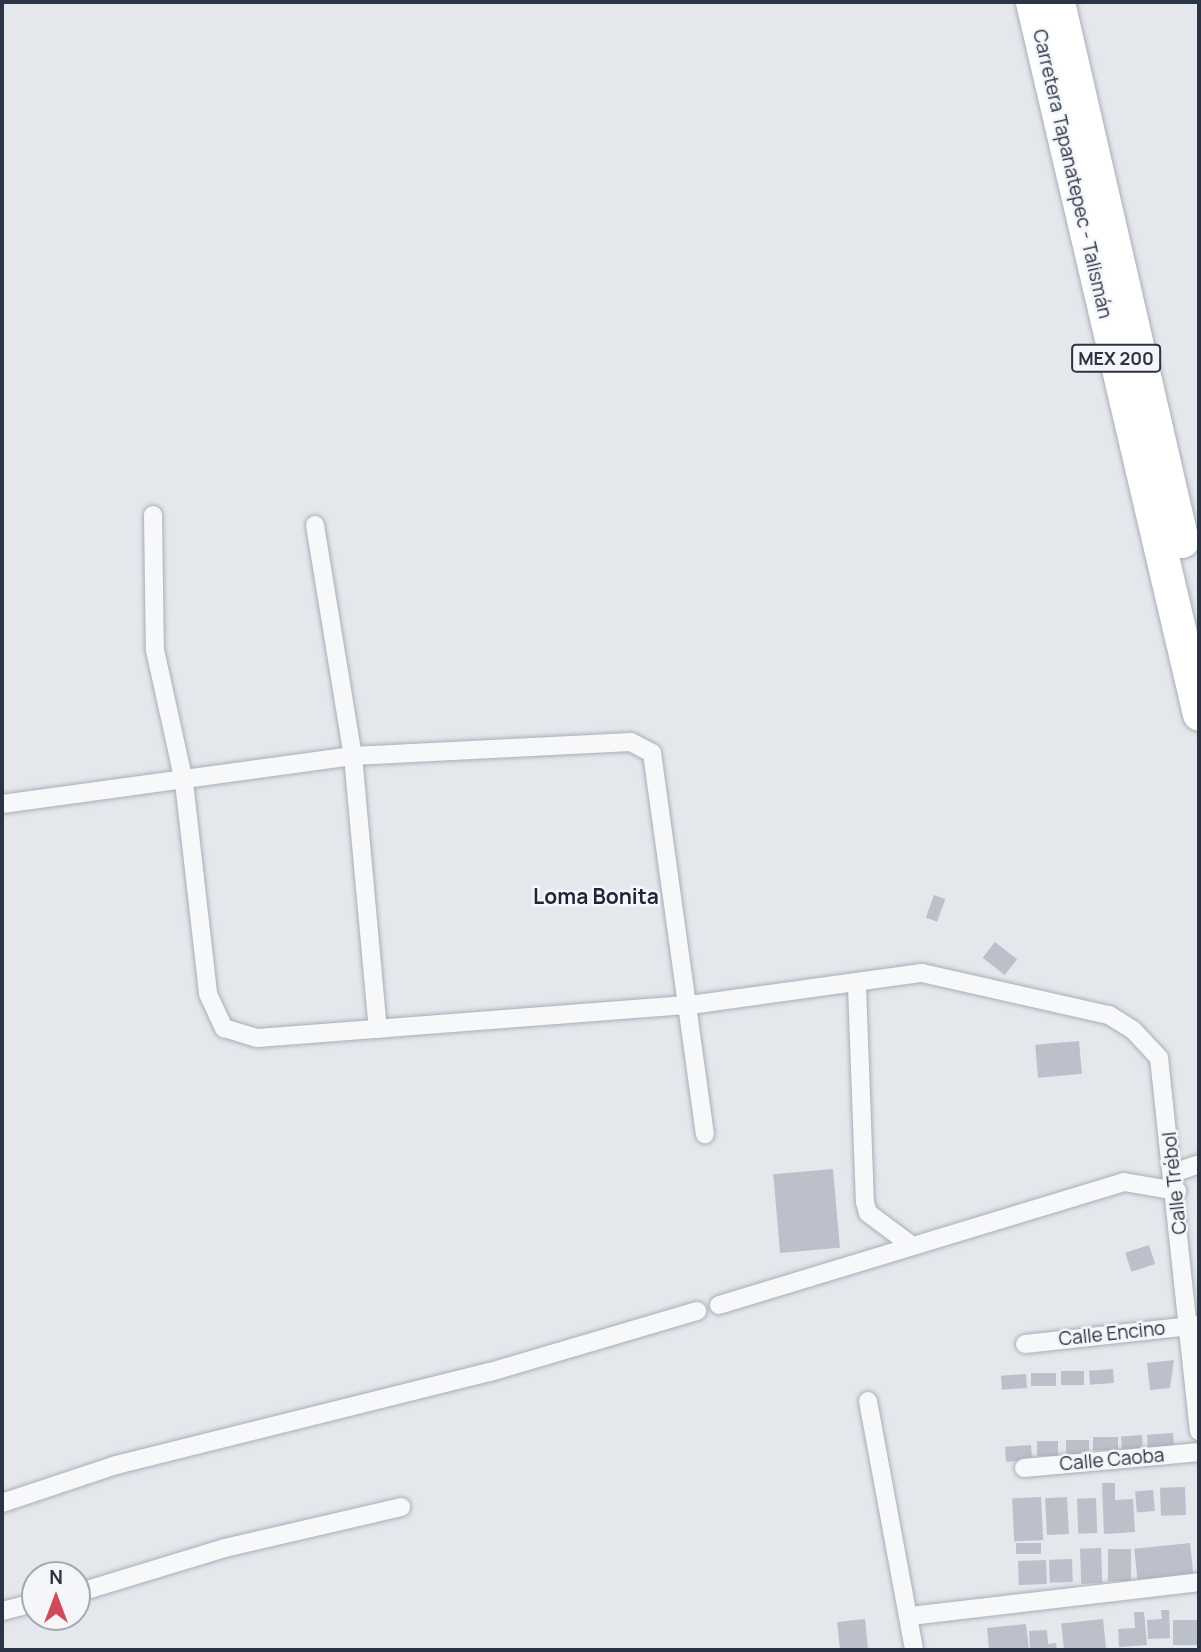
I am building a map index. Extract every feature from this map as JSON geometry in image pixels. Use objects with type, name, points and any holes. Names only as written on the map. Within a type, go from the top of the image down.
[{"type":"highway","name":"Carretera Tapanatepec - Talismán","points":[[1032,2],[1199,714]]},
{"type":"highway","name":"Carretera Tapanatepec - Talismán","points":[[1058,2],[1199,615]]},
{"type":"street","points":[[153,516],[155,650],[184,782],[208,994],[225,1028],[257,1038],[690,1005],[857,986],[865,1202],[868,1213],[911,1245]]},
{"type":"street","points":[[315,525],[353,756],[378,1029]]},
{"type":"street","points":[[2,804],[184,782],[353,756],[631,742],[652,753],[690,1005],[705,1134]]},
{"type":"street","name":"Calle Trébol","points":[[857,986],[922,973],[1109,1016],[1133,1030],[1159,1058],[1176,1172],[1193,1325],[1199,1431]]},
{"type":"street","points":[[1176,1172],[1199,1164]]},
{"type":"street","points":[[719,1305],[1124,1182],[1177,1191]]},
{"type":"street","points":[[2,1503],[116,1465],[491,1372],[697,1311]]},
{"type":"street","name":"Calle Encino","points":[[1025,1344],[1193,1325]]},
{"type":"street","points":[[868,1401],[911,1616],[914,1650]]},
{"type":"street","name":"Calle Caoba","points":[[1024,1468],[1199,1451]]},
{"type":"street","points":[[91,1589],[225,1548],[401,1507]]},
{"type":"street","points":[[911,1616],[1020,1599],[1199,1581]]},
{"type":"street","points":[[2,1612],[21,1607]]},
{"type":"building","points":[[934,895],[945,899],[937,922],[926,918]]},
{"type":"building","points":[[995,942],[1017,959],[1005,975],[983,958]]},
{"type":"building","points":[[1079,1041],[1082,1074],[1038,1078],[1035,1045]]},
{"type":"building","points":[[833,1169],[840,1248],[780,1253],[773,1174]]},
{"type":"building","points":[[1149,1245],[1155,1264],[1131,1272],[1125,1253]]},
{"type":"building","points":[[1174,1360],[1170,1388],[1150,1390],[1147,1363]]},
{"type":"building","points":[[1113,1369],[1114,1383],[1090,1385],[1089,1371]]},
{"type":"building","points":[[1061,1371],[1084,1371],[1084,1385],[1061,1385]]},
{"type":"building","points":[[1031,1373],[1056,1373],[1056,1386],[1031,1386]]},
{"type":"building","points":[[1026,1374],[1027,1388],[1002,1390],[1001,1376]]},
{"type":"building","points":[[1173,1433],[1174,1448],[1148,1450],[1147,1435]]},
{"type":"building","points":[[1142,1435],[1143,1448],[1122,1449],[1121,1436]]},
{"type":"building","points":[[1093,1437],[1118,1437],[1118,1450],[1093,1450]]},
{"type":"building","points":[[1066,1440],[1089,1440],[1089,1454],[1066,1454]]},
{"type":"building","points":[[1037,1441],[1058,1441],[1058,1456],[1037,1456]]},
{"type":"building","points":[[1031,1445],[1032,1460],[1006,1462],[1005,1447]]},
{"type":"building","points":[[1102,1483],[1115,1483],[1115,1500],[1133,1499],[1135,1532],[1104,1534]]},
{"type":"building","points":[[1185,1487],[1186,1515],[1161,1516],[1160,1488]]},
{"type":"building","points":[[1153,1490],[1155,1511],[1137,1512],[1135,1492]]},
{"type":"building","points":[[1041,1497],[1043,1540],[1014,1541],[1012,1499]]},
{"type":"building","points":[[1067,1497],[1069,1534],[1047,1535],[1045,1498]]},
{"type":"building","points":[[1096,1498],[1097,1533],[1078,1534],[1077,1499]]},
{"type":"building","points":[[1016,1543],[1041,1543],[1041,1554],[1016,1554]]},
{"type":"building","points":[[1190,1543],[1193,1574],[1138,1580],[1134,1549]]},
{"type":"building","points":[[1101,1548],[1102,1583],[1081,1584],[1080,1549]]},
{"type":"building","points":[[1108,1549],[1131,1549],[1131,1581],[1108,1581]]},
{"type":"building","points":[[1072,1559],[1073,1582],[1050,1583],[1049,1560]]},
{"type":"building","points":[[1046,1560],[1047,1584],[1019,1585],[1018,1561]]},
{"type":"building","points":[[1161,1610],[1169,1610],[1170,1638],[1148,1639],[1147,1620],[1162,1619]]},
{"type":"building","points":[[1134,1612],[1144,1612],[1147,1645],[1119,1647],[1118,1629],[1135,1628]]},
{"type":"building","points":[[865,1619],[868,1650],[840,1650],[837,1622]]},
{"type":"building","points":[[1103,1619],[1106,1650],[1064,1650],[1061,1623]]},
{"type":"building","points":[[1173,1620],[1199,1620],[1199,1645],[1173,1645]]},
{"type":"building","points":[[1026,1624],[1029,1650],[989,1650],[987,1628]]},
{"type":"building","points":[[1047,1630],[1048,1644],[1056,1643],[1057,1650],[1030,1650],[1029,1631]]},
{"type":"district","name":"Loma Bonita","points":[[596,896]]}]
